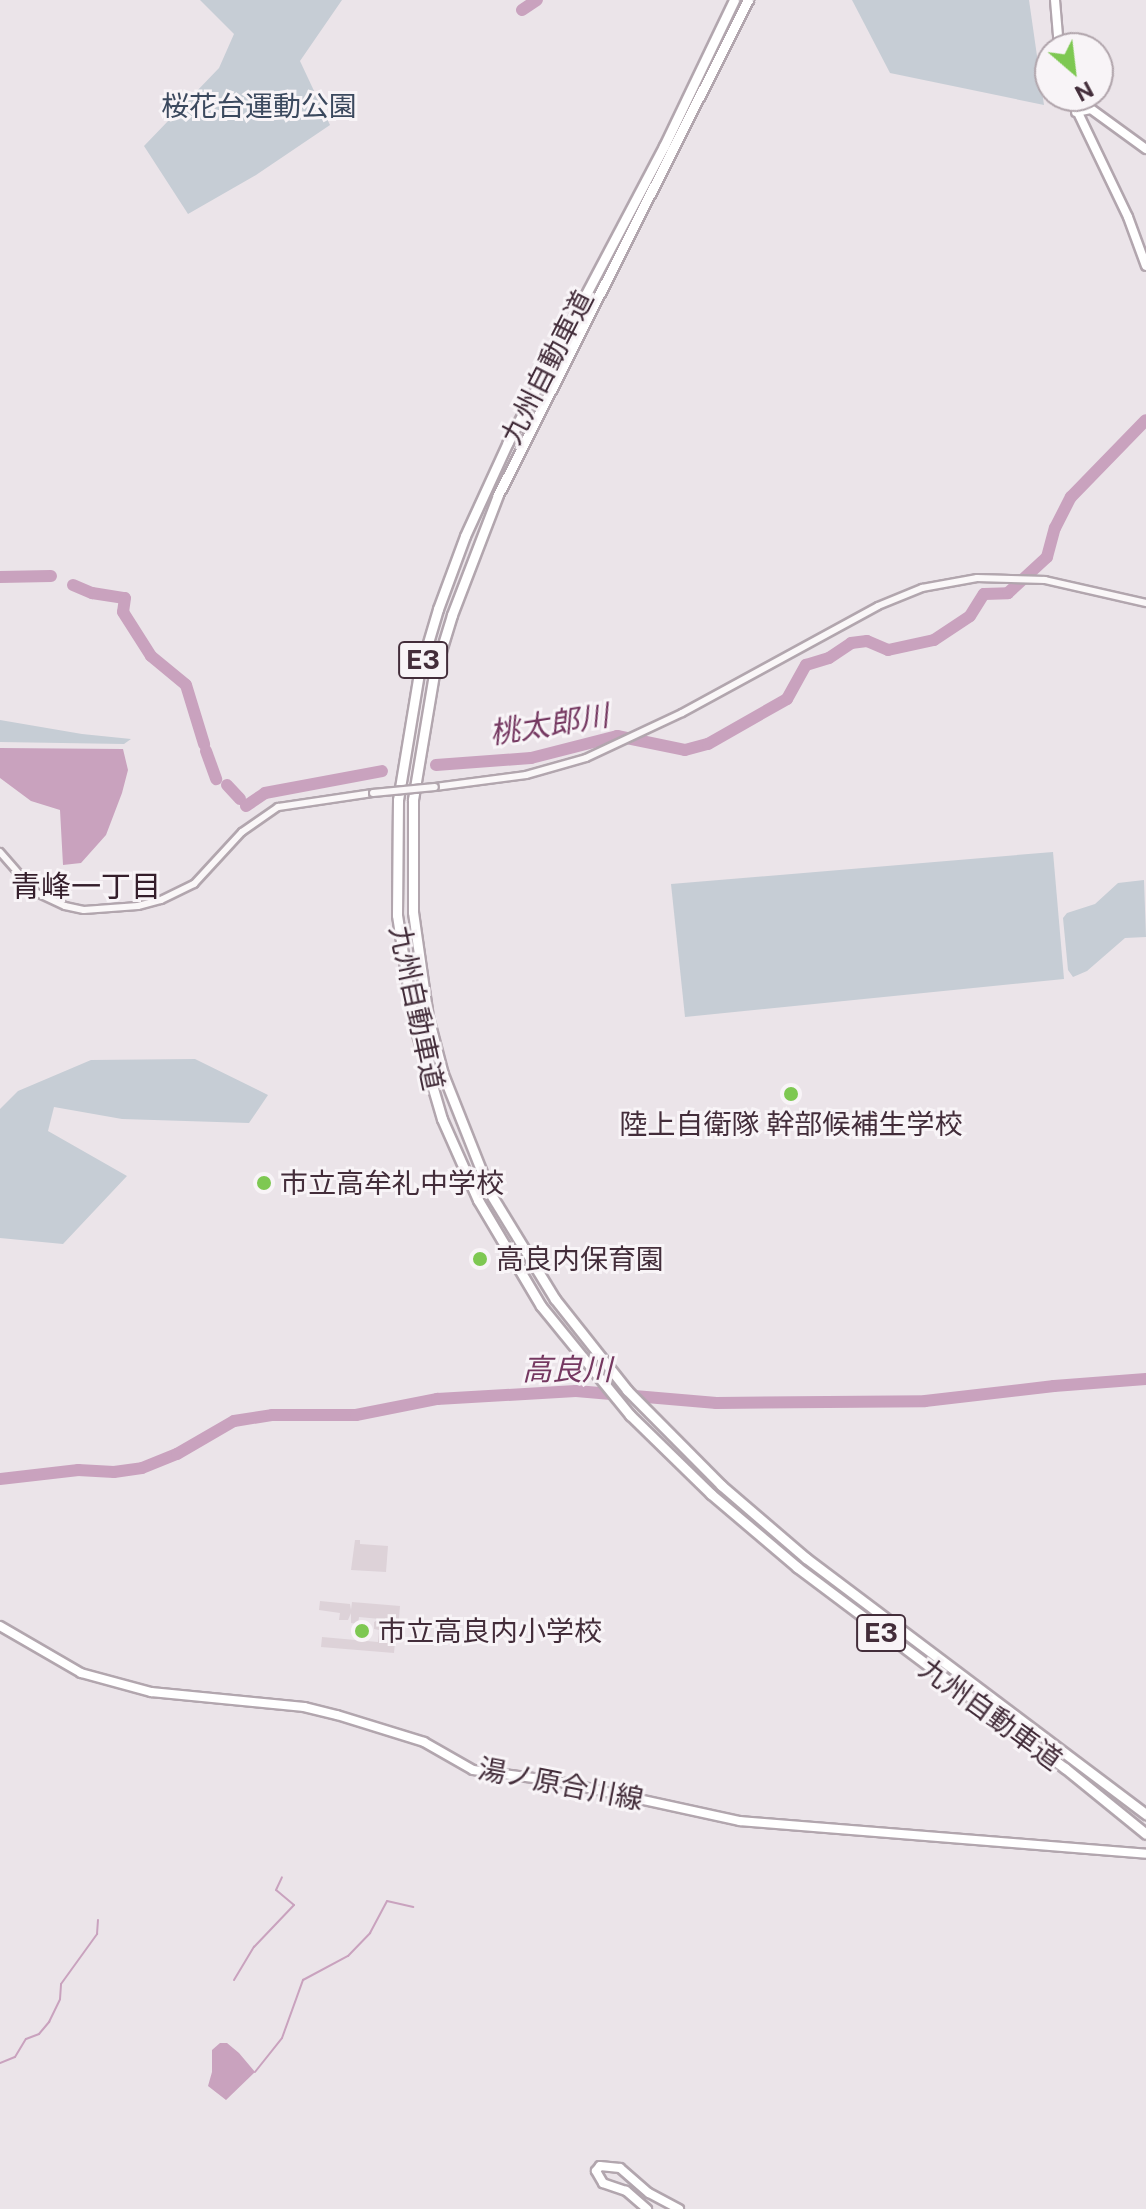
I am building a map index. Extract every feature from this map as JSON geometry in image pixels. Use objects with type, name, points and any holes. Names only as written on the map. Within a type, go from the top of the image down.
[{"type":"highway","name":"九州自動車道","points":[[734,0],[664,146],[532,392],[480,502],[438,609],[419,673],[403,754],[396,828],[397,915],[413,1020],[429,1080],[478,1200],[508,1256],[573,1348],[630,1415],[711,1494],[797,1567],[1065,1768],[1146,1834]]},
{"type":"highway","name":"九州自動車道","points":[[748,0],[498,495],[452,615],[434,674],[418,756],[411,856],[420,975],[443,1074],[490,1193],[520,1247],[583,1339],[644,1409],[721,1485],[806,1558],[1146,1814]]},
{"type":"main road","points":[[1055,0],[1058,32]]},
{"type":"main road","points":[[1076,112],[1128,217],[1146,266]]},
{"type":"main road","points":[[1095,112],[1146,149]]},
{"type":"main road","name":"湯ノ原合川線","points":[[0,1626],[61,1664],[103,1680],[151,1692],[315,1710],[424,1742],[473,1770],[556,1781],[740,1821],[1146,1854]]},
{"type":"main road","points":[[647,2209],[626,2191],[599,2179],[596,2171],[600,2166],[620,2168],[649,2193],[679,2209]]},
{"type":"street","points":[[0,852],[35,892],[65,906],[84,910],[138,906],[170,897],[194,884],[242,832],[278,807],[526,775],[598,753],[682,713],[878,606],[922,588],[977,578],[1045,580],[1146,603]]},
{"type":"shaded area","points":[[0,748],[123,749],[128,770],[122,793],[106,835],[81,863],[63,865],[60,810],[31,801],[0,778]]},
{"type":"shaded area","points":[[355,1540],[360,1540],[360,1544],[388,1546],[386,1572],[351,1570]]},
{"type":"shaded area","points":[[320,1601],[350,1604],[351,1610],[352,1602],[400,1606],[399,1619],[385,1618],[389,1631],[384,1631],[383,1642],[395,1643],[394,1653],[321,1647],[322,1637],[378,1642],[379,1630],[374,1629],[374,1622],[380,1619],[359,1617],[358,1624],[351,1623],[351,1613],[348,1620],[339,1620],[340,1613],[319,1610]]},
{"type":"shaded area","points":[[220,2043],[227,2043],[255,2072],[226,2100],[208,2086],[212,2072],[212,2050]]},
{"type":"green space","name":"桜花台運動公園","points":[[200,0],[342,0],[300,61],[330,125],[256,175],[188,214],[144,146],[219,68],[234,34]]},
{"type":"green space","points":[[852,0],[1029,0],[1034,35],[1034,103],[890,73]]},
{"type":"green space","points":[[0,720],[131,739],[124,744],[0,742]]},
{"type":"green space","points":[[1053,852],[1064,979],[685,1017],[671,884]]},
{"type":"green space","points":[[1144,880],[1146,937],[1125,938],[1087,971],[1073,977],[1068,970],[1063,918],[1067,913],[1095,904],[1118,883]]},
{"type":"green space","points":[[195,1059],[268,1095],[249,1123],[122,1119],[54,1107],[48,1131],[127,1176],[63,1244],[0,1238],[0,1109],[18,1091],[91,1060]]},
{"type":"waterway","points":[[522,10],[537,0]]},
{"type":"waterway","name":"桃太郎川","points":[[436,765],[531,758],[617,736],[685,750],[708,744],[787,699],[806,665],[829,658],[851,643],[867,641],[888,650],[934,640],[970,616],[984,594],[1008,593],[1047,557],[1055,528],[1071,497],[1146,420]]},
{"type":"waterway","name":"桃太郎川","points":[[0,577],[51,576]]},
{"type":"waterway","name":"桃太郎川","points":[[73,585],[92,593],[125,598],[123,612],[151,656],[186,685],[204,744]]},
{"type":"waterway","name":"桃太郎川","points":[[206,751],[216,779]]},
{"type":"waterway","name":"桃太郎川","points":[[246,806],[265,793],[382,771]]},
{"type":"waterway","name":"桃太郎川","points":[[227,785],[240,799]]},
{"type":"waterway","name":"高良川","points":[[0,1479],[78,1470],[114,1472],[142,1468],[177,1454],[234,1421],[272,1415],[356,1415],[437,1399],[576,1391],[716,1403],[925,1401],[1146,1379]]},
{"type":"waterway","points":[[234,1980],[254,1947],[294,1905],[276,1890],[282,1877]]},
{"type":"waterway","points":[[255,2072],[282,2038],[303,1980],[348,1956],[370,1933],[387,1901],[413,1907]]},
{"type":"waterway","points":[[0,2063],[15,2057],[26,2039],[39,2034],[49,2022],[60,1999],[61,1984],[97,1934],[98,1920]]},
{"type":"place","name":"陸上自衛隊 幹部候補生学校","points":[[791,1094]]},
{"type":"place","name":"市立高牟礼中学校","points":[[264,1183]]},
{"type":"place","name":"高良内保育園","points":[[480,1259]]},
{"type":"place","name":"市立高良内小学校","points":[[362,1631]]},
{"type":"district","name":"青峰一丁目","points":[[86,886]]}]
